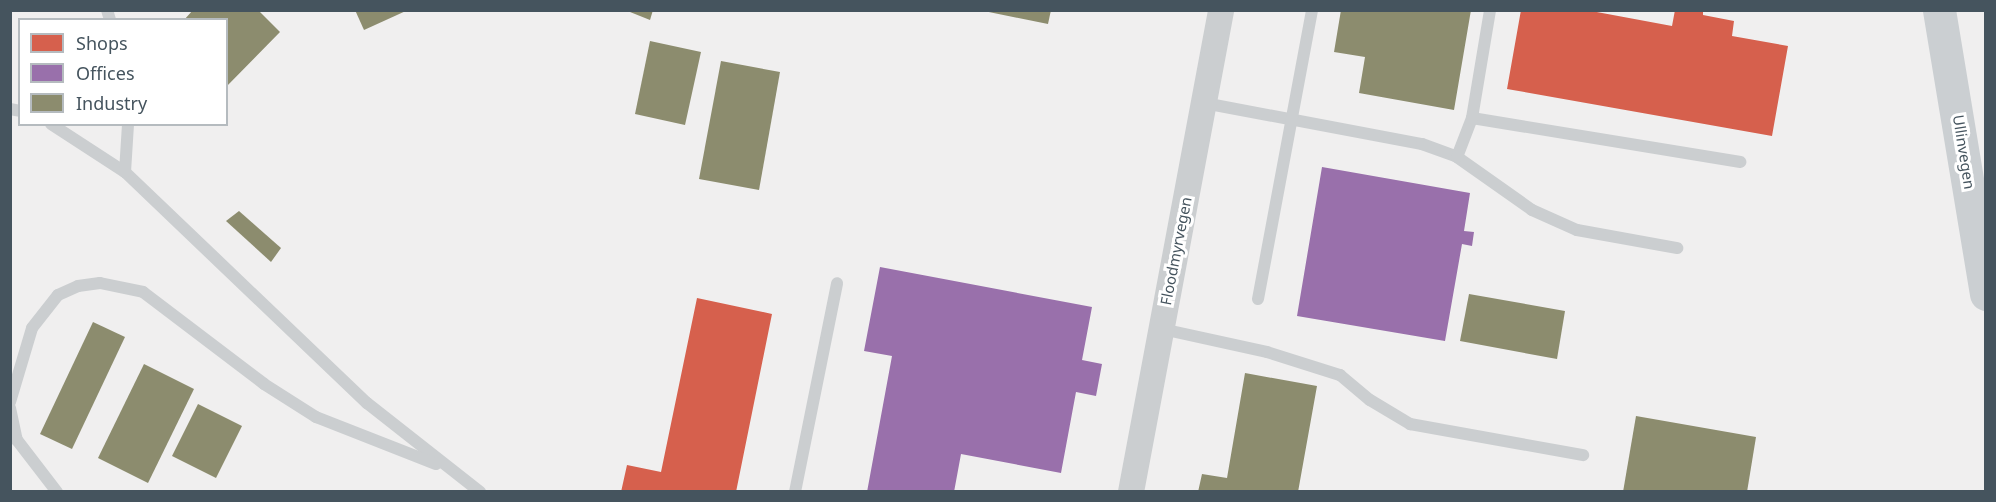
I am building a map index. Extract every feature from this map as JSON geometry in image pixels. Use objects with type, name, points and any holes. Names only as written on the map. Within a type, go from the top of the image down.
[{"type":"main road","name":"Ullinvegen","points":[[1939,10],[1986,294]]},
{"type":"street","name":"Floodmyrvegen","points":[[1131,492],[1221,10]]},
{"type":"lane","points":[[1258,299],[1312,10]]},
{"type":"lane","points":[[1457,158],[1472,118],[1490,10]]},
{"type":"lane","points":[[1204,103],[1422,144],[1457,158],[1532,210],[1577,230],[1677,248]]},
{"type":"lane","points":[[1472,118],[1740,162]]},
{"type":"lane","points":[[54,126],[124,172],[367,403],[480,492]]},
{"type":"lane","points":[[124,172],[128,126]]},
{"type":"lane","points":[[10,402],[32,328],[58,295],[78,285],[99,283],[143,292],[264,384],[316,417],[448,469]]},
{"type":"lane","points":[[795,492],[837,283]]},
{"type":"lane","points":[[1162,329],[1267,352],[1341,375],[1370,400],[1410,424],[1583,455]]},
{"type":"lane","points":[[10,408],[16,440],[57,492]]},
{"type":"building: Shops","points":[[1521,10],[1586,10],[1672,26],[1675,10],[1703,10],[1703,15],[1734,21],[1732,36],[1788,46],[1772,136],[1507,89]]},
{"type":"building: Shops","points":[[697,298],[772,314],[736,492],[621,492],[627,465],[661,472]]},
{"type":"building: Offices","points":[[1322,167],[1470,193],[1464,231],[1474,232],[1472,246],[1462,244],[1445,341],[1297,316]]},
{"type":"building: Offices","points":[[880,267],[1092,307],[1082,360],[1102,364],[1096,396],[1076,392],[1061,473],[961,454],[954,492],[867,492],[892,356],[864,351]]},
{"type":"building: Industry","points":[[193,10],[258,10],[280,32],[228,85],[228,18],[186,18]]},
{"type":"building: Industry","points":[[355,10],[408,10],[364,30]]},
{"type":"building: Industry","points":[[625,10],[653,10],[650,20]]},
{"type":"building: Industry","points":[[979,10],[1051,10],[1048,24]]},
{"type":"building: Industry","points":[[1341,10],[1471,10],[1454,110],[1359,93],[1365,57],[1334,52]]},
{"type":"building: Industry","points":[[650,41],[701,52],[685,125],[635,114]]},
{"type":"building: Industry","points":[[721,61],[780,72],[759,190],[699,179]]},
{"type":"building: Industry","points":[[239,211],[281,248],[271,262],[226,221]]},
{"type":"building: Industry","points":[[1469,294],[1565,311],[1557,359],[1460,341]]},
{"type":"building: Industry","points":[[93,322],[125,337],[72,449],[40,434]]},
{"type":"building: Industry","points":[[144,364],[194,389],[148,483],[98,458]]},
{"type":"building: Industry","points":[[1245,373],[1317,386],[1298,492],[1198,492],[1202,474],[1227,478]]},
{"type":"building: Industry","points":[[198,404],[242,426],[216,478],[172,456]]},
{"type":"building: Industry","points":[[1636,416],[1756,437],[1747,492],[1623,492]]}]
